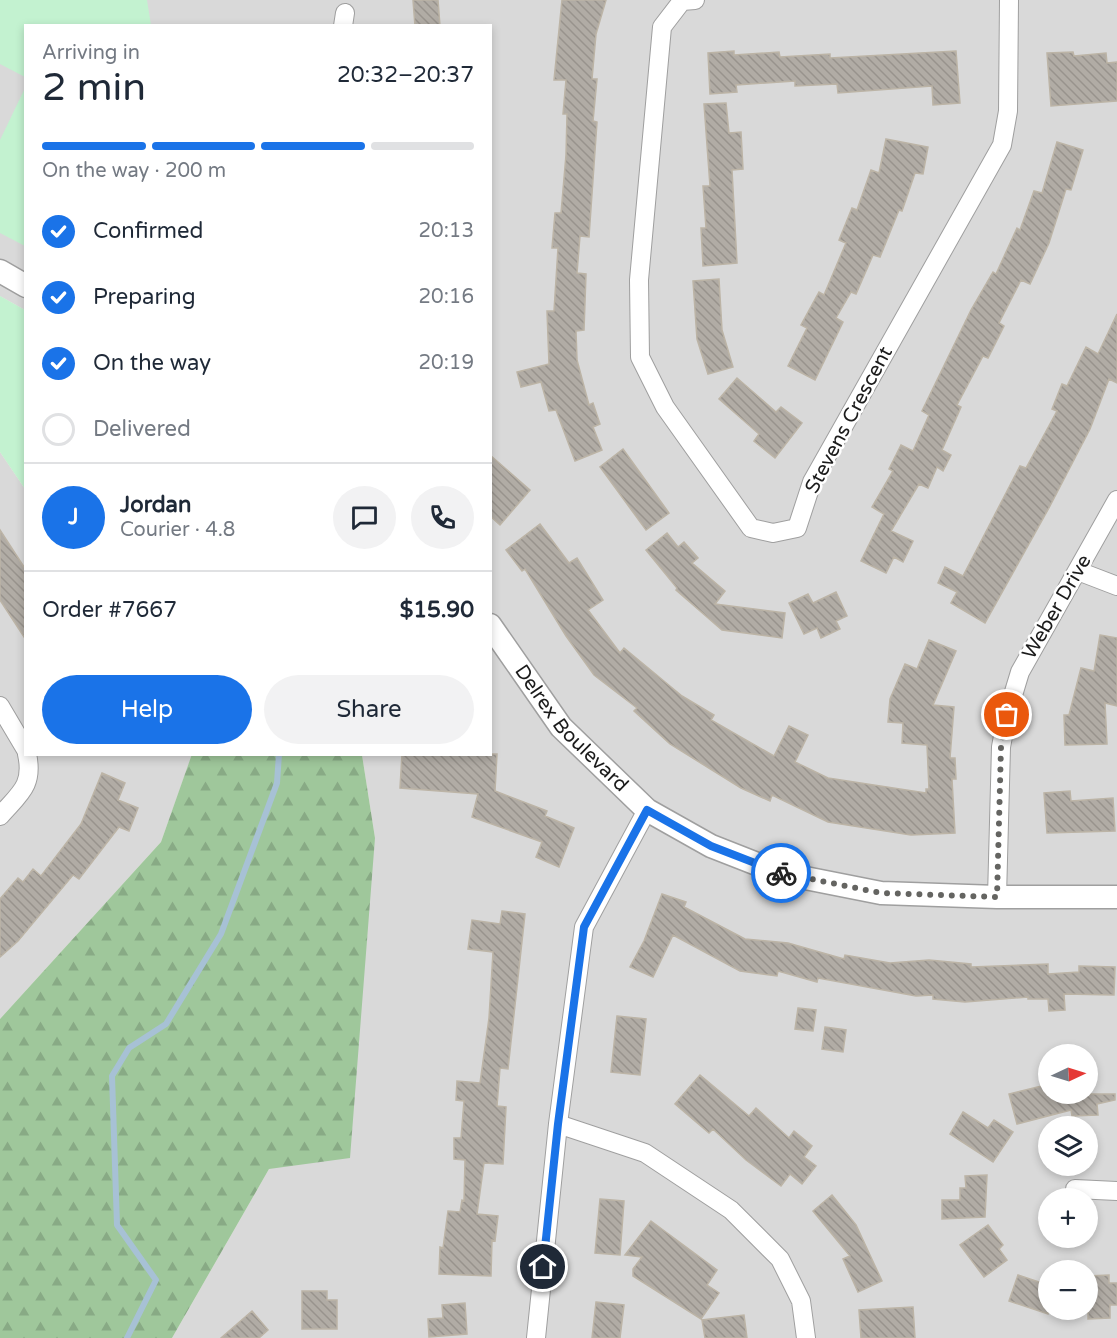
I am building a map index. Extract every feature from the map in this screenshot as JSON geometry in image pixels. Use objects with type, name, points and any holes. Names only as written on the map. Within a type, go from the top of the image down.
[{"type":"street","name":"Stevens Crescent","points":[[695,0],[681,2],[662,27],[639,280],[640,357],[664,407],[751,528],[773,533],[797,528],[812,482],[1002,145],[1008,111],[1009,0]]},
{"type":"street","points":[[0,271],[24,284]]},
{"type":"street","name":"Weber Drive","points":[[997,897],[1001,747],[1007,715],[1020,672],[1117,500]]},
{"type":"street","points":[[1078,572],[1117,586]]},
{"type":"street","name":"Delrex Boulevard","points":[[492,628],[561,727],[647,810],[711,846],[780,873],[881,893],[997,897],[1117,897]]},
{"type":"street","points":[[0,706],[24,748]]},
{"type":"street","points":[[0,816],[27,785],[30,768],[27,756]]},
{"type":"street","points":[[536,1338],[558,1124],[584,927],[647,810]]},
{"type":"street","points":[[558,1124],[645,1153],[731,1210],[780,1259],[801,1301],[806,1338]]},
{"type":"street","points":[[1098,1191],[1117,1191]]},
{"type":"shaded area","points":[[0,0],[1117,0],[1117,1338],[172,1338],[269,1169],[375,838],[362,756],[492,756],[492,24],[24,24],[24,309],[0,296]]},
{"type":"shaded area","points":[[0,452],[24,488],[24,756],[192,756],[161,842],[0,1019]]},
{"type":"green space","points":[[0,0],[147,0],[151,24],[24,24],[24,76],[0,64]]},
{"type":"green space","points":[[24,90],[24,245],[0,233],[0,140]]},
{"type":"green space","points":[[0,296],[24,309],[24,488],[0,452]]},
{"type":"green space","points":[[191,756],[362,756],[375,838],[350,1158],[269,1169],[172,1338],[0,1338],[0,1019],[161,842]]},
{"type":"building","points":[[413,0],[438,0],[440,24],[415,24]]},
{"type":"building","points":[[562,0],[606,0],[596,34],[592,79],[597,79],[593,121],[597,122],[589,237],[580,236],[577,273],[586,274],[584,330],[576,331],[577,360],[589,405],[593,403],[600,424],[593,427],[602,450],[575,461],[556,410],[549,411],[541,382],[521,387],[517,372],[549,364],[547,311],[554,311],[558,248],[552,248],[555,213],[561,213],[566,155],[567,114],[563,114],[566,80],[554,80]]},
{"type":"building","points":[[734,51],[734,55],[779,52],[780,57],[830,54],[830,58],[956,51],[960,103],[933,105],[932,86],[838,93],[837,84],[795,86],[795,81],[736,85],[737,92],[710,94],[708,53]]},
{"type":"building","points":[[1073,52],[1074,56],[1106,53],[1107,63],[1117,62],[1117,101],[1051,106],[1047,53]]},
{"type":"building","points":[[726,103],[729,133],[741,132],[743,169],[732,170],[737,263],[703,266],[701,228],[706,228],[703,186],[710,186],[704,104]]},
{"type":"building","points":[[886,139],[928,147],[923,174],[915,173],[902,211],[899,210],[880,257],[873,255],[856,294],[851,292],[836,318],[843,322],[815,380],[788,366],[807,328],[801,325],[819,292],[824,295],[846,243],[839,240],[852,208],[857,210],[871,170],[879,173]]},
{"type":"building","points":[[1057,142],[1083,150],[1071,190],[1066,189],[1049,243],[1030,284],[1021,280],[999,323],[1004,326],[988,358],[983,356],[957,405],[961,407],[942,450],[951,455],[943,471],[937,467],[928,488],[919,484],[891,531],[913,541],[903,562],[894,557],[886,573],[861,561],[884,514],[872,507],[893,471],[889,469],[901,445],[913,451],[929,415],[922,411],[971,310],[993,272],[996,274],[1017,228],[1020,230],[1034,191],[1042,193]]},
{"type":"building","points":[[719,279],[722,330],[733,367],[708,374],[697,339],[693,281]]},
{"type":"building","points":[[1117,314],[1117,383],[1109,379],[1090,429],[985,623],[951,603],[957,592],[938,583],[945,567],[963,576],[1020,466],[1026,468],[1057,411],[1052,409],[1062,384],[1067,386],[1086,347],[1098,354]]},
{"type":"building","points":[[737,378],[776,412],[781,407],[802,423],[775,458],[754,441],[759,434],[719,399]]},
{"type":"building","points":[[623,449],[669,513],[646,530],[600,467]]},
{"type":"building","points":[[492,457],[530,490],[500,525],[492,518]]},
{"type":"building","points":[[540,524],[569,563],[577,558],[603,600],[588,610],[620,653],[624,648],[682,696],[714,715],[711,720],[774,756],[789,726],[808,735],[795,762],[828,778],[926,793],[926,789],[929,789],[927,745],[902,743],[903,723],[888,722],[890,699],[905,664],[917,669],[929,640],[956,651],[933,705],[954,707],[950,758],[955,758],[956,779],[952,779],[955,833],[911,835],[828,822],[772,795],[770,801],[741,788],[670,744],[634,711],[637,708],[594,675],[566,636],[525,569],[522,571],[506,550]]},
{"type":"building","points":[[0,530],[24,567],[24,637],[0,600]]},
{"type":"building","points":[[667,533],[678,547],[684,542],[698,558],[692,563],[725,591],[715,604],[785,613],[782,638],[722,630],[676,590],[677,588],[646,550]]},
{"type":"building","points":[[836,592],[847,616],[836,621],[840,629],[821,638],[817,628],[804,634],[789,603],[808,594],[813,603]]},
{"type":"building","points":[[1100,635],[1117,638],[1117,706],[1105,703],[1107,744],[1065,745],[1064,715],[1069,715],[1081,668],[1094,671]]},
{"type":"building","points":[[492,754],[497,754],[495,791],[547,811],[545,816],[574,828],[559,867],[536,857],[542,842],[472,817],[478,794],[400,788],[402,756],[492,756]]},
{"type":"building","points":[[102,773],[125,783],[118,800],[138,808],[129,831],[119,827],[79,879],[73,875],[18,941],[0,957],[0,899],[18,878],[23,882],[33,869],[41,876],[81,824]]},
{"type":"building","points":[[1070,791],[1071,801],[1113,798],[1115,831],[1047,833],[1044,793]]},
{"type":"building","points":[[662,894],[686,902],[684,907],[745,939],[788,943],[844,959],[845,955],[890,963],[929,960],[971,964],[971,967],[1048,964],[1048,974],[1079,972],[1079,966],[1115,967],[1114,995],[1064,994],[1065,1010],[1049,1011],[1048,999],[1028,999],[1028,997],[965,1002],[933,999],[933,995],[916,996],[818,978],[817,982],[778,971],[777,976],[740,971],[673,935],[653,977],[630,967],[644,941]]},
{"type":"building","points":[[502,911],[525,914],[508,1069],[500,1068],[497,1106],[506,1107],[503,1164],[484,1163],[477,1214],[498,1216],[495,1241],[492,1240],[491,1276],[439,1274],[440,1247],[443,1248],[448,1211],[460,1212],[462,1200],[464,1201],[465,1160],[454,1159],[454,1138],[461,1138],[464,1101],[456,1100],[457,1081],[480,1083],[489,1018],[493,952],[468,949],[472,920],[500,924]]},
{"type":"building","points":[[798,1008],[816,1010],[813,1031],[795,1029]]},
{"type":"building","points":[[617,1016],[646,1019],[640,1075],[611,1072]]},
{"type":"building","points":[[825,1027],[846,1030],[843,1052],[822,1049]]},
{"type":"building","points":[[700,1075],[749,1116],[756,1108],[789,1138],[794,1131],[812,1146],[804,1157],[816,1166],[802,1184],[790,1174],[781,1186],[746,1160],[713,1129],[709,1133],[675,1104]]},
{"type":"building","points":[[1038,1087],[1038,1104],[1097,1104],[1098,1115],[1072,1116],[1071,1110],[1038,1116],[1038,1119],[1017,1124],[1009,1094]]},
{"type":"building","points":[[1098,1094],[1115,1094],[1115,1100],[1098,1104]]},
{"type":"building","points":[[963,1112],[988,1128],[994,1120],[1013,1132],[993,1162],[950,1134]]},
{"type":"building","points":[[987,1175],[985,1217],[942,1219],[942,1200],[960,1200],[960,1188],[966,1188],[965,1176]]},
{"type":"building","points":[[832,1195],[856,1225],[882,1281],[858,1292],[843,1259],[850,1256],[813,1211]]},
{"type":"building","points":[[600,1199],[624,1201],[620,1255],[595,1253]]},
{"type":"building","points":[[651,1221],[717,1270],[707,1285],[719,1293],[701,1319],[633,1276],[633,1269],[642,1257],[625,1255]]},
{"type":"building","points":[[988,1225],[1003,1245],[999,1249],[1007,1260],[984,1277],[960,1245]]},
{"type":"building","points":[[1018,1275],[1038,1282],[1038,1311],[1009,1301]]},
{"type":"building","points":[[1109,1275],[1109,1283],[1117,1283],[1117,1305],[1110,1305],[1110,1318],[1098,1319],[1098,1276]]},
{"type":"building","points":[[302,1291],[327,1291],[327,1300],[337,1300],[337,1329],[302,1329]]},
{"type":"building","points":[[596,1302],[624,1305],[620,1338],[592,1338]]},
{"type":"building","points":[[465,1303],[467,1334],[429,1337],[428,1319],[443,1318],[442,1305]]},
{"type":"building","points":[[913,1307],[915,1338],[861,1338],[859,1310]]},
{"type":"building","points":[[252,1311],[268,1330],[259,1338],[221,1338]]},
{"type":"building","points":[[744,1315],[747,1338],[705,1338],[702,1320]]},
{"type":"waterway","points":[[127,1338],[156,1280],[117,1225],[112,1076],[129,1048],[166,1024],[221,934],[277,783],[279,756]]},
{"type":"way so far","points":[[781,873],[881,893],[997,897],[1001,747],[1007,715]]},
{"type":"route","points":[[543,1267],[558,1124],[584,927],[647,810],[711,846],[781,873]]}]
